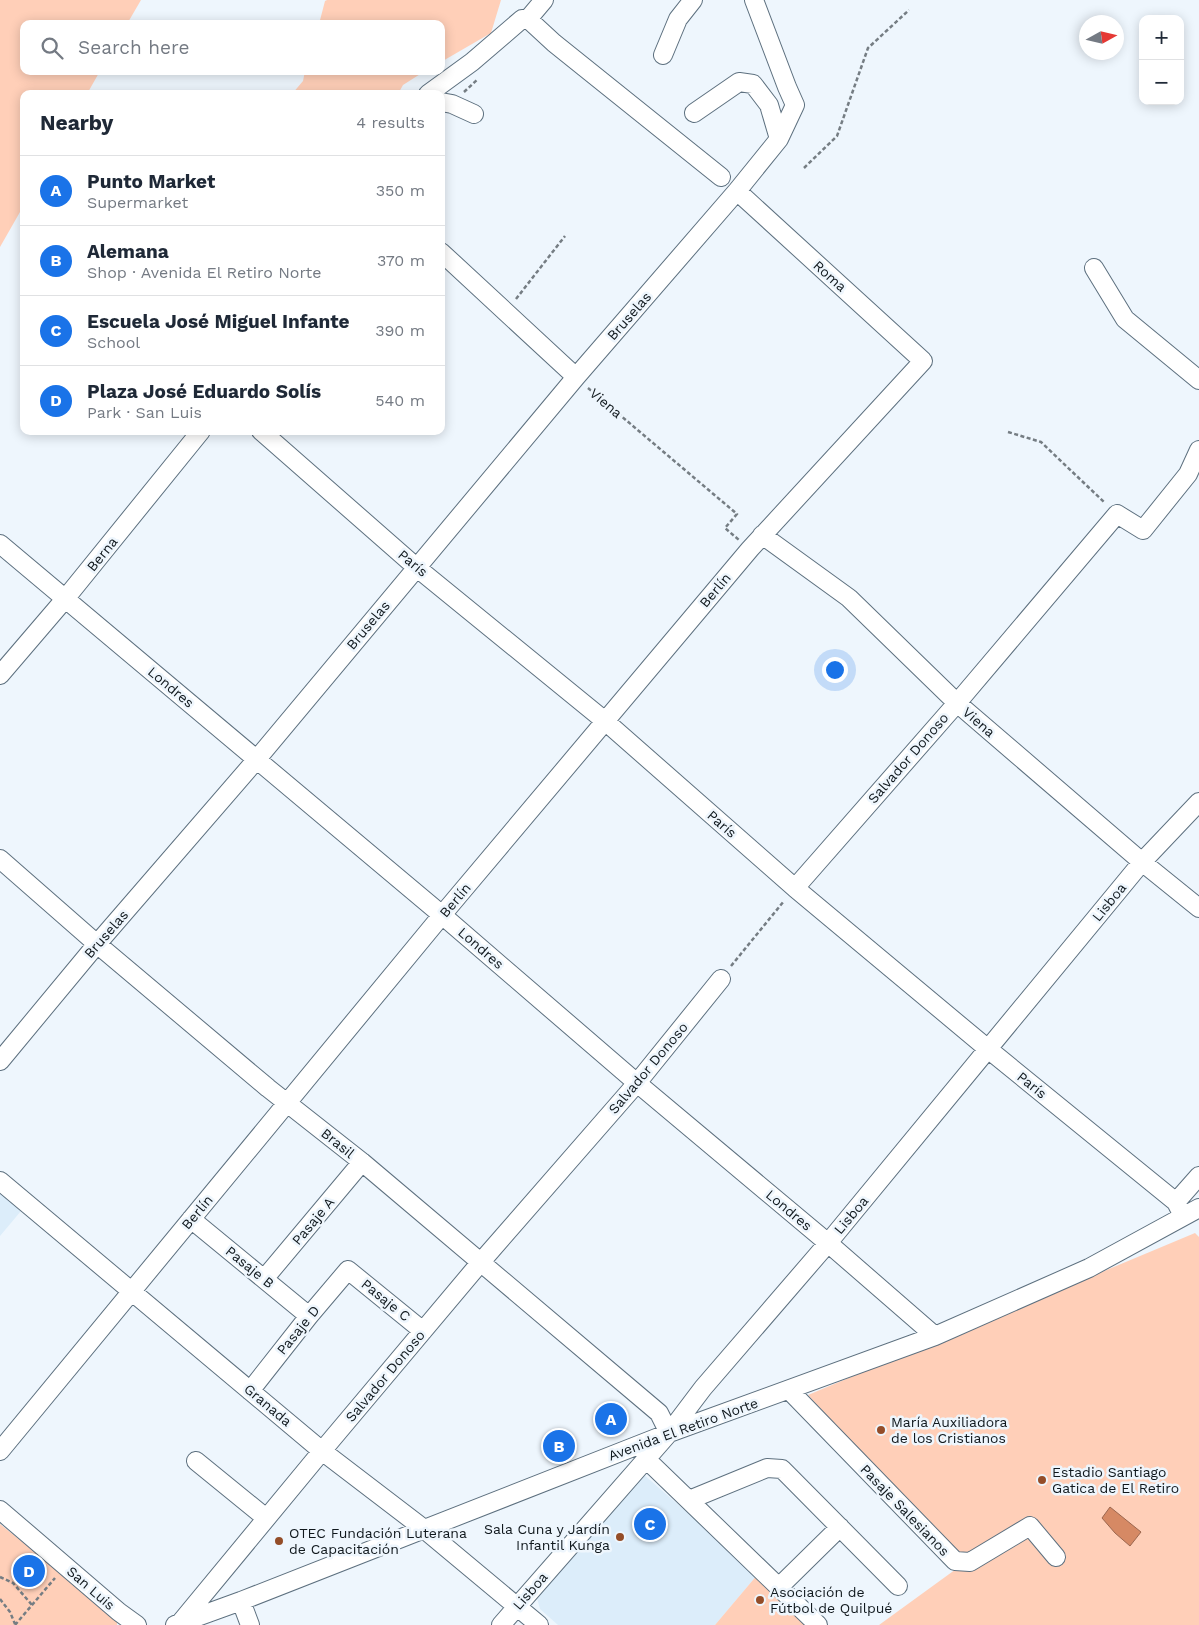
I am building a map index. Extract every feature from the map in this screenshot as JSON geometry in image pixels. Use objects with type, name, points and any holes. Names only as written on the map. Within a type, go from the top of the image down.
[{"type":"street","points":[[528,19],[544,0]]},
{"type":"street","points":[[663,55],[678,19],[693,0]]},
{"type":"street","name":"Bruselas","points":[[0,1061],[779,139],[795,105],[754,0]]},
{"type":"street","points":[[434,90],[472,62],[522,19],[528,19],[554,43],[721,177]]},
{"type":"street","points":[[694,112],[739,82],[753,84],[769,105],[779,139]]},
{"type":"street","points":[[445,103],[474,114]]},
{"type":"street","name":"Roma","points":[[737,191],[923,361]]},
{"type":"street","points":[[445,256],[576,377]]},
{"type":"street","points":[[1094,268],[1125,319],[1199,380]]},
{"type":"street","name":"Berlín","points":[[0,1451],[442,915],[750,549],[923,361]]},
{"type":"street","name":"Berna","points":[[0,675],[65,599],[198,435]]},
{"type":"street","name":"París","points":[[266,435],[416,567],[605,721],[795,888],[988,1049],[1186,1209]]},
{"type":"street","points":[[1117,514],[1143,530],[1194,470],[1199,450]]},
{"type":"street","name":"Salvador Donoso","points":[[795,888],[957,703],[1117,514]]},
{"type":"street","name":"Viena","points":[[762,535],[850,598],[957,703],[1142,862],[1199,908]]},
{"type":"street","name":"Londres","points":[[0,544],[442,915],[935,1336]]},
{"type":"street","name":"Lisboa","points":[[501,1625],[669,1433],[703,1388],[828,1243],[1142,862],[1199,802]]},
{"type":"street","name":"Brasil","points":[[0,859],[97,944],[268,1088],[362,1162],[659,1413],[669,1433]]},
{"type":"street","name":"Salvador Donoso","points":[[177,1624],[480,1262],[637,1083],[721,979]]},
{"type":"street","name":"Pasaje A","points":[[264,1279],[362,1162]]},
{"type":"street","name":"Avenida El Retiro Norte","points":[[177,1624],[242,1601],[669,1433],[935,1336],[1089,1268],[1186,1209],[1199,1176]]},
{"type":"street","name":"Granada","points":[[0,1182],[250,1391],[424,1529],[539,1625]]},
{"type":"street","name":"Pasaje B","points":[[191,1219],[309,1316]]},
{"type":"street","name":"Pasaje C","points":[[348,1270],[423,1330]]},
{"type":"street","name":"Pasaje D","points":[[250,1391],[348,1270]]},
{"type":"street","name":"Pasaje Salesianos","points":[[789,1390],[955,1561],[970,1562],[1030,1526],[1056,1557]]},
{"type":"street","points":[[646,1459],[818,1625]]},
{"type":"street","points":[[196,1460],[266,1518]]},
{"type":"street","points":[[689,1500],[768,1468],[778,1468],[786,1471],[898,1586]]},
{"type":"street","name":"San Luis","points":[[0,1510],[119,1612],[137,1625]]},
{"type":"street","points":[[779,1588],[840,1527]]},
{"type":"street","points":[[242,1601],[250,1625]]},
{"type":"path","points":[[804,168],[837,136],[868,48],[909,10]]},
{"type":"path","points":[[510,306],[565,236]]},
{"type":"path","name":"Viena","points":[[576,377],[737,514],[725,528],[750,549]]},
{"type":"path","points":[[1008,432],[1041,442],[1117,514]]},
{"type":"path","points":[[721,979],[795,888]]},
{"type":"path","points":[[0,1577],[13,1583],[32,1605]]},
{"type":"path","points":[[0,1599],[10,1612],[16,1625],[56,1577]]},
{"type":"shaded area","points":[[0,0],[141,0],[129,20],[20,20],[20,75],[98,75],[89,90],[20,90],[20,212],[0,247]]},
{"type":"shaded area","points":[[501,0],[491,33],[445,60],[445,20],[320,20],[325,1]]},
{"type":"shaded area","points":[[304,75],[419,75],[403,85],[400,90],[295,90],[303,81]]},
{"type":"shaded area","points":[[0,1193],[21,1211],[0,1236]]},
{"type":"shaded area","name":"Estadio Santiago Gatica de El Retiro","points":[[1195,1233],[1199,1237],[1199,1625],[879,1625],[963,1564],[808,1395]]},
{"type":"shaded area","points":[[643,1474],[758,1574],[715,1625],[558,1625],[540,1609],[537,1598]]},
{"type":"shaded area","points":[[1110,1507],[1141,1532],[1130,1546],[1102,1518]]},
{"type":"shaded area","points":[[0,1524],[117,1618],[117,1625],[0,1625]]},
{"type":"shaded area","name":"Asociación de Fútbol de Quilpué","points":[[758,1574],[808,1625],[715,1625]]},
{"type":"place","name":"Punto Market","points":[[611,1419]]},
{"type":"place","name":"María Auxiliadora de los Cristianos","points":[[881,1430]]},
{"type":"place","name":"Alemana","points":[[559,1446]]},
{"type":"place","name":"Estadio Santiago Gatica de El Retiro","points":[[1042,1480]]},
{"type":"place","name":"Escuela José Miguel Infante","points":[[650,1524]]},
{"type":"place","name":"Sala Cuna y Jardín Infantil Kunga","points":[[620,1537]]},
{"type":"place","name":"OTEC Fundación Luterana de Capacitación","points":[[279,1541]]},
{"type":"place","name":"Plaza José Eduardo Solís","points":[[29,1571]]},
{"type":"place","name":"Asociación de Fútbol de Quilpué","points":[[760,1600]]}]
